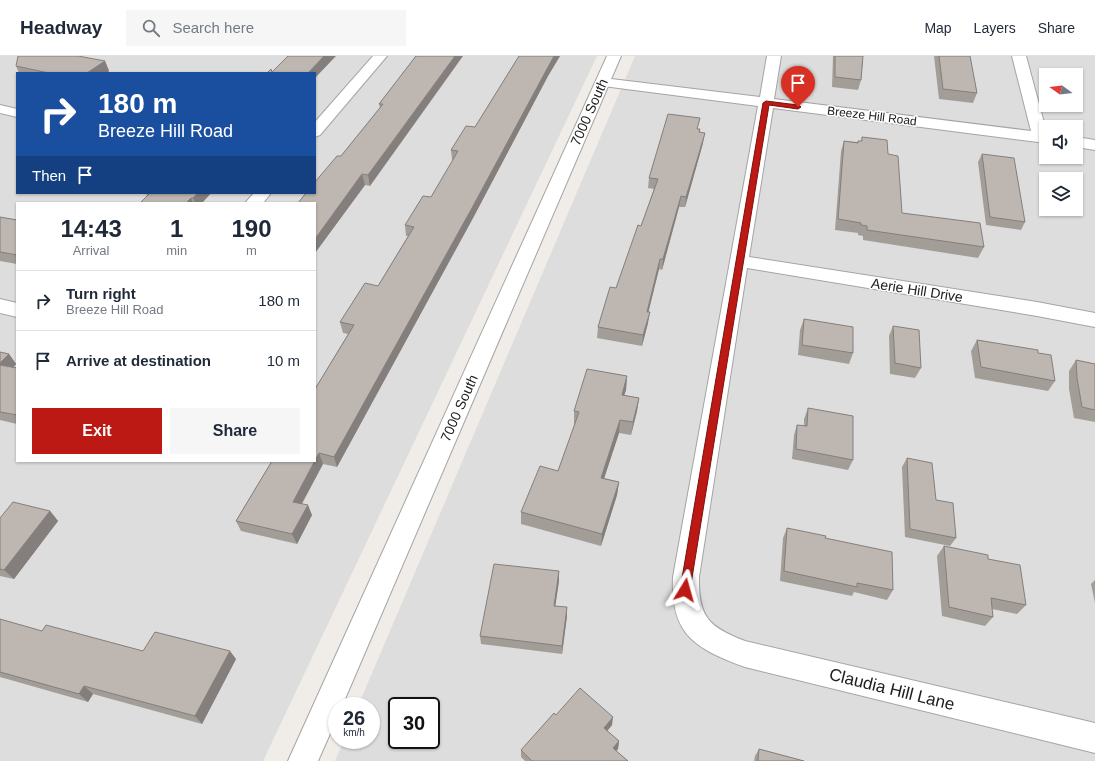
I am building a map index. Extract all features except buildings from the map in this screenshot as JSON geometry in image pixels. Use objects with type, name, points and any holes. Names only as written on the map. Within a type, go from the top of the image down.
[{"type":"street","points":[[316,131],[380,56]]},
{"type":"street","name":"7000 South","points":[[303,761],[614,56]]},
{"type":"street","points":[[739,261],[774,56]]},
{"type":"street","points":[[1019,56],[1039,124]]},
{"type":"street","name":"Breeze Hill Road","points":[[603,82],[1039,137]]},
{"type":"street","points":[[0,109],[16,113]]},
{"type":"street","points":[[1083,143],[1095,145]]},
{"type":"street","points":[[255,202],[262,194]]},
{"type":"street","name":"Aerie Hill Drive","points":[[739,261],[1029,307],[1095,320]]},
{"type":"street","name":"Claudia Hill Lane","points":[[739,261],[685,590],[689,614],[696,625],[705,635],[717,643],[745,654],[1095,738]]},
{"type":"street","points":[[0,306],[16,310]]},
{"type":"shaded area","points":[[0,56],[597,56],[263,761],[0,761]]},
{"type":"shaded area","points":[[635,56],[1095,56],[1095,761],[335,761],[340,749],[380,749],[380,697],[362,697]]},
{"type":"route","points":[[685,590],[766,103],[798,107]]}]
